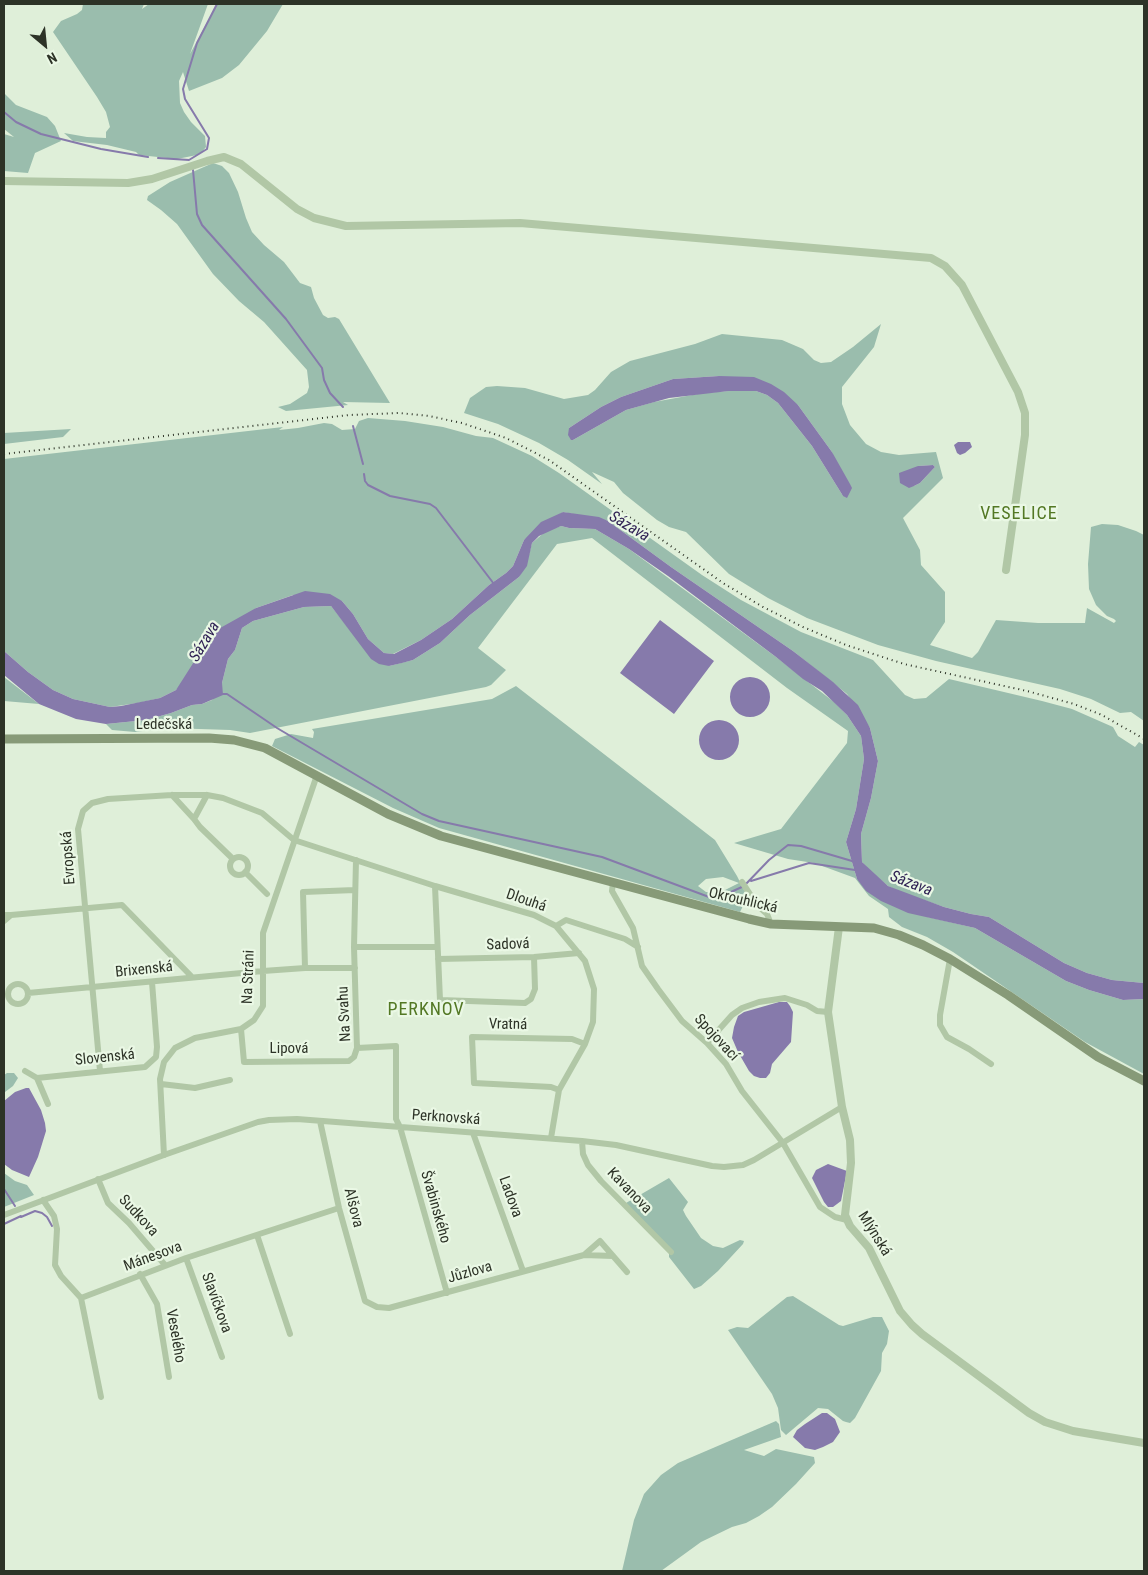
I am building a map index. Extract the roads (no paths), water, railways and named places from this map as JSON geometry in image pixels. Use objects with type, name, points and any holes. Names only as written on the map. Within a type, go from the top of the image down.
[{"type":"main road","name":"Ledečská","points":[[4,739],[210,738],[234,740],[265,748],[317,775]]},
{"type":"main road","name":"Okrouhlická","points":[[317,775],[388,814],[441,836],[771,924],[874,928],[924,945],[950,959],[1021,1004],[1098,1057],[1144,1081]]},
{"type":"street","points":[[4,181],[128,183],[152,179],[224,157],[241,164],[296,209],[314,218],[346,226],[520,223],[931,258],[945,266],[962,285],[1018,392],[1025,412],[1026,435],[1006,570]]},
{"type":"street","name":"Na Stráni","points":[[241,1030],[254,1020],[264,1006],[263,933],[317,775]]},
{"type":"street","points":[[172,795],[200,827],[233,859]]},
{"type":"street","points":[[194,819],[207,795]]},
{"type":"street","name":"Evropská","points":[[100,1071],[78,829],[83,811],[92,803],[108,799],[207,795],[223,798],[262,813],[294,840]]},
{"type":"street","name":"Dlouhá","points":[[294,840],[435,886],[534,915],[556,926],[579,953],[589,969],[594,989],[593,1022],[585,1044],[559,1090],[551,1138]]},
{"type":"street","points":[[239,857],[246,860],[248,866],[245,872],[238,874],[232,871],[230,864],[233,859],[239,857]]},
{"type":"street","name":"Na Svahu","points":[[356,860],[354,946],[357,1048],[396,1046],[396,1120],[400,1127]]},
{"type":"street","points":[[245,872],[267,894]]},
{"type":"street","name":"Spojovací","points":[[613,882],[612,891],[633,928],[642,966],[682,1021],[707,1043],[726,1064],[742,1091],[783,1143],[820,1207],[834,1217],[847,1220]]},
{"type":"street","points":[[742,882],[757,905],[767,914],[771,924]]},
{"type":"street","points":[[435,886],[440,1000],[521,1003],[531,999],[535,989],[534,956]]},
{"type":"street","points":[[305,968],[303,892],[355,890]]},
{"type":"street","points":[[4,921],[7,915],[122,905],[192,977]]},
{"type":"street","points":[[556,926],[566,920],[625,939],[638,947]]},
{"type":"street","name":"Mlýnská","points":[[839,927],[828,1012],[842,1108],[850,1140],[851,1162],[845,1207],[847,1220],[869,1248],[900,1312],[912,1325],[1029,1414],[1045,1422],[1073,1431],[1144,1443]]},
{"type":"street","points":[[354,946],[437,947]]},
{"type":"street","name":"Sadová","points":[[438,959],[579,953]]},
{"type":"street","points":[[950,959],[940,1015],[940,1026],[947,1037],[991,1064]]},
{"type":"street","name":"Brixenská","points":[[28,993],[263,971],[305,968],[355,968]]},
{"type":"street","name":"Slovenská","points":[[37,1078],[145,1067],[156,1057],[157,1047],[152,982]]},
{"type":"street","points":[[707,1043],[732,1015],[742,1008],[759,1002],[785,998],[807,1005],[817,1011],[828,1012]]},
{"type":"street","points":[[164,1155],[161,1084],[164,1062],[175,1048],[196,1038],[241,1030]]},
{"type":"street","name":"Lipová","points":[[241,1030],[244,1062],[349,1061],[354,1057],[357,1048]]},
{"type":"street","name":"Vratná","points":[[559,1090],[551,1087],[474,1083],[472,1037],[572,1039],[585,1044]]},
{"type":"street","points":[[25,1070],[37,1078],[48,1104]]},
{"type":"street","points":[[161,1084],[195,1088],[230,1080]]},
{"type":"street","name":"Perknovská","points":[[4,1215],[258,1122],[280,1119],[582,1141],[616,1145],[724,1167],[748,1163],[842,1108]]},
{"type":"street","name":"Alšova","points":[[320,1121],[340,1208],[365,1301]]},
{"type":"street","name":"Švabinského","points":[[400,1127],[447,1293]]},
{"type":"street","name":"Ladova","points":[[473,1133],[523,1271]]},
{"type":"street","name":"Kavanova","points":[[582,1141],[588,1165],[601,1181],[671,1252]]},
{"type":"street","name":"Sudkova","points":[[98,1179],[108,1203],[129,1223],[165,1265]]},
{"type":"street","points":[[43,1200],[54,1216],[57,1229],[56,1265],[61,1276],[81,1298],[101,1397]]},
{"type":"street","name":"Mánesova","points":[[81,1298],[165,1265],[340,1208]]},
{"type":"street","points":[[257,1235],[290,1334]]},
{"type":"street","name":"Jůzlova","points":[[584,1255],[600,1241],[627,1272]]},
{"type":"street","name":"Jůzlova","points":[[365,1301],[377,1307],[389,1308],[584,1255],[613,1256]]},
{"type":"street","name":"Slavíčkova","points":[[186,1258],[222,1357]]},
{"type":"street","name":"Veselého","points":[[140,1274],[157,1304],[169,1377]]},
{"type":"waterway","points":[[158,158],[189,160],[207,149],[209,138],[185,99],[183,89],[197,43],[217,4]]},
{"type":"waterway","points":[[4,112],[16,122],[41,134],[101,149],[148,157]]},
{"type":"waterway","points":[[193,170],[197,214],[202,225],[286,319],[322,368],[324,380],[330,393],[343,407]]},
{"type":"waterway","points":[[353,426],[363,464]]},
{"type":"waterway","points":[[364,474],[368,485],[390,496],[430,504],[436,508],[494,584]]},
{"type":"waterway","points":[[222,694],[227,694],[277,728],[422,814],[439,821],[602,857],[709,897],[731,892],[744,886],[769,860],[788,845],[801,846],[852,861]]},
{"type":"waterway","points":[[751,881],[809,863],[855,870]]},
{"type":"waterway","points":[[4,1189],[15,1206]]},
{"type":"waterway","points":[[21,1217],[35,1211],[42,1213],[47,1217],[52,1226]]},
{"type":"waterway","points":[[4,1224],[21,1216]]},
{"type":"railway","points":[[4,454],[349,415],[399,413],[429,416],[462,423],[506,438],[549,460],[723,583],[763,607],[803,627],[846,645],[904,664],[1027,691],[1074,704],[1102,715],[1144,739]]},
{"type":"district","name":"VESELICE","points":[[1019,514]]},
{"type":"district","name":"PERKNOV","points":[[426,1010]]},
{"type":"water label","name":"Sázava","points":[[629,527]]},
{"type":"water label","name":"Sázava","points":[[205,642]]},
{"type":"water label","name":"Sázava","points":[[911,884]]}]
